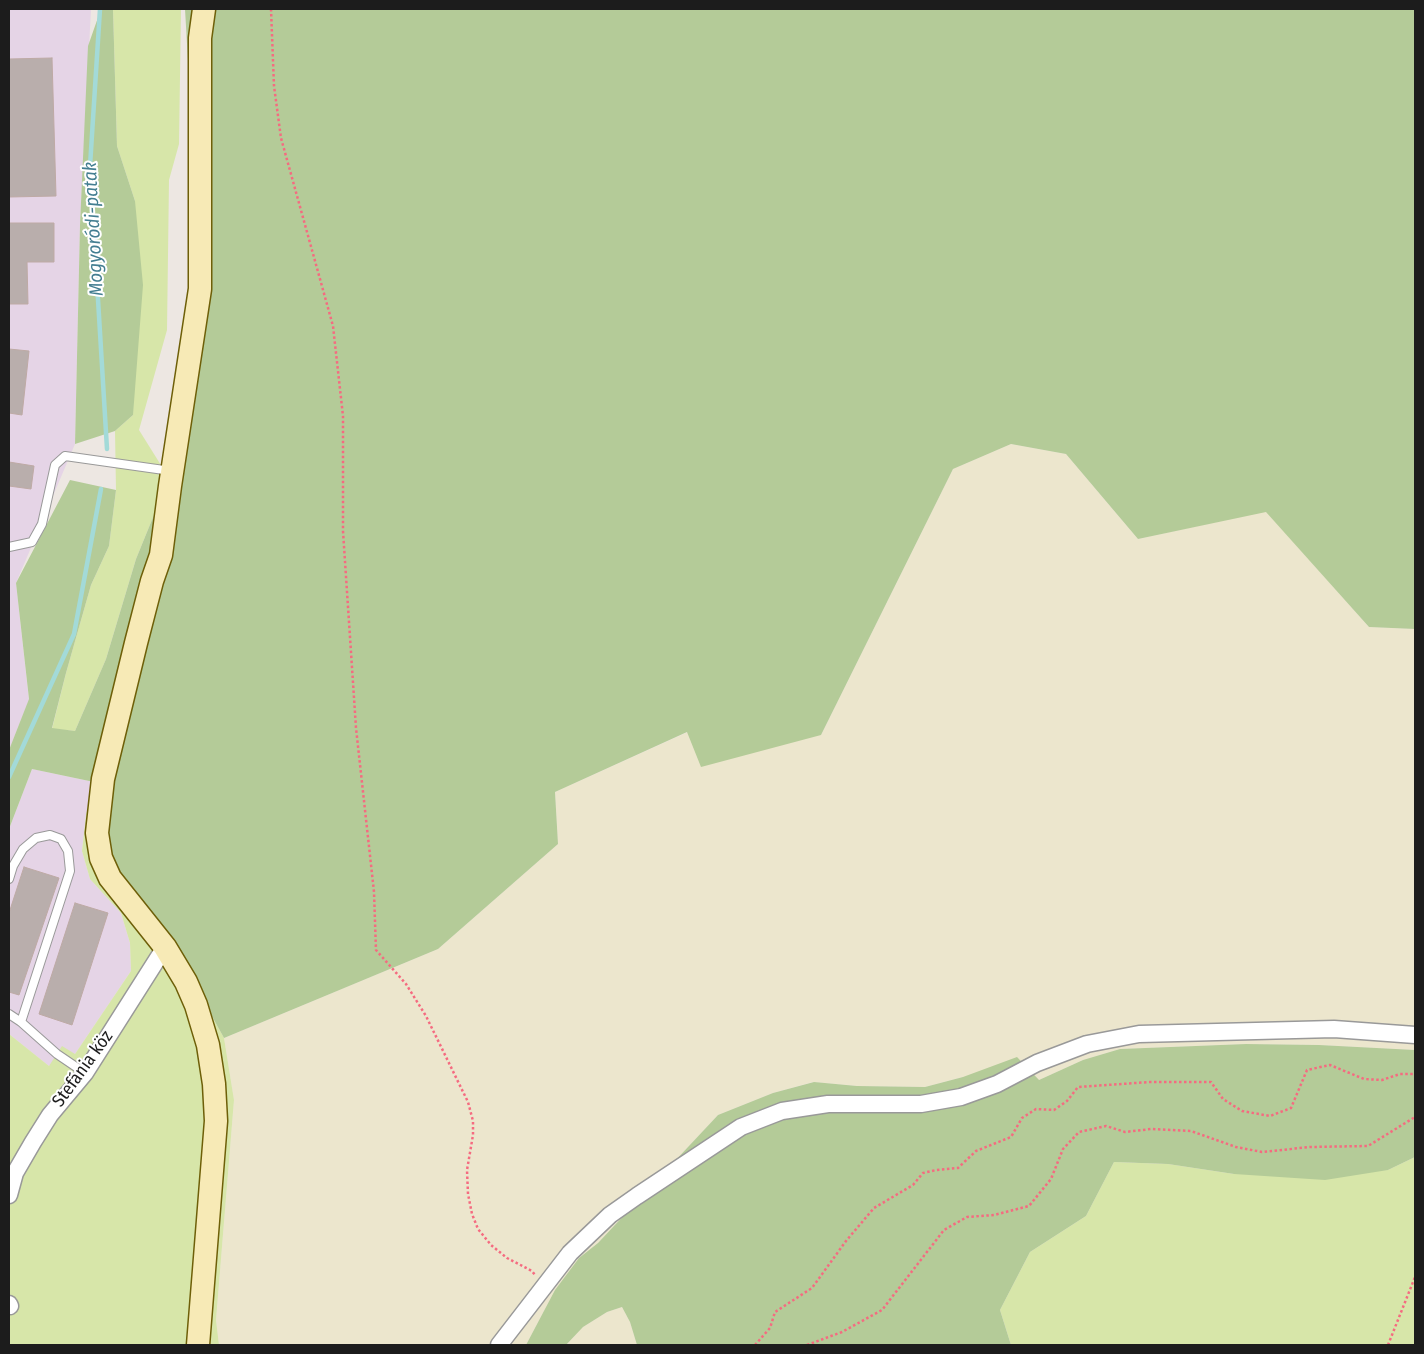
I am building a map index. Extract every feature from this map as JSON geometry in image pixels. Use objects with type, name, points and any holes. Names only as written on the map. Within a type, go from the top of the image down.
[{"type":"street","points":[[198,1345],[216,1141],[214,1084],[208,1045],[196,1005],[186,982],[165,947],[110,878],[101,858],[97,833],[103,779],[152,580],[161,555],[200,289],[200,38],[204,9]]},
{"type":"street","name":"Stefánia köz","points":[[9,1195],[15,1173],[33,1142],[50,1115],[85,1073],[165,947]]},
{"type":"street","points":[[499,1345],[570,1253],[592,1231],[637,1196],[741,1127],[782,1111],[828,1104],[921,1104],[961,1097],[997,1084],[1037,1064],[1087,1044],[1139,1034],[1334,1029],[1415,1035]]},
{"type":"lane","points":[[9,547],[32,542],[42,524],[54,465],[65,456],[172,471]]},
{"type":"lane","points":[[9,879],[13,866],[23,849],[36,838],[50,836],[61,839],[68,851],[70,872],[21,1022]]},
{"type":"lane","points":[[9,1014],[21,1022],[57,1054],[85,1073]]},
{"type":"path","points":[[271,9],[274,86],[281,138],[333,326],[343,416],[344,550],[356,728],[374,892],[376,950],[406,984],[426,1016],[468,1102],[473,1135],[467,1170],[468,1194],[472,1214],[478,1229],[491,1245],[507,1258],[532,1271],[544,1285]]},
{"type":"path","points":[[755,1345],[770,1328],[775,1312],[812,1288],[846,1241],[874,1208],[913,1185],[923,1173],[958,1168],[976,1151],[1011,1137],[1022,1118],[1036,1109],[1054,1110],[1067,1101],[1078,1087],[1150,1082],[1211,1082],[1223,1099],[1242,1111],[1270,1116],[1291,1108],[1307,1070],[1330,1065],[1364,1079],[1382,1080],[1400,1074],[1415,1074]]},
{"type":"path","points":[[807,1345],[842,1332],[882,1310],[944,1230],[967,1217],[994,1215],[1029,1206],[1051,1179],[1064,1149],[1079,1132],[1106,1126],[1126,1132],[1151,1130],[1191,1131],[1236,1147],[1262,1152],[1368,1146],[1415,1117]]},
{"type":"path","points":[[1388,1345],[1415,1277]]},
{"type":"shaded area","points":[[9,9],[91,9],[80,225],[75,444],[16,583],[29,700],[9,750]]},
{"type":"shaded area","points":[[1011,444],[1066,454],[1138,539],[1266,511],[1369,627],[1415,629],[1415,1050],[1319,1045],[1246,1044],[1120,1049],[1083,1060],[1039,1080],[963,1077],[925,1087],[857,1086],[813,1082],[773,1093],[718,1115],[598,1243],[579,1258],[555,1290],[526,1345],[219,1345],[216,1320],[234,1100],[224,1038],[438,949],[558,844],[555,792],[688,732],[821,735],[953,469]]},
{"type":"shaded area","points":[[32,769],[94,782],[86,815],[82,851],[90,879],[121,913],[130,943],[131,971],[75,1054],[49,1066],[9,1034],[9,829]]},
{"type":"shaded area","points":[[622,1307],[630,1322],[637,1345],[566,1345],[583,1327],[607,1312]]},
{"type":"green space","points":[[101,9],[113,9],[117,146],[135,201],[143,285],[133,415],[115,431],[75,444],[80,225],[88,46]]},
{"type":"green space","points":[[113,9],[181,9],[179,144],[169,180],[167,330],[139,430],[169,478],[136,559],[106,659],[75,731],[52,729],[91,585],[109,546],[116,490],[115,431],[133,415],[135,201],[117,146]]},
{"type":"green space","points":[[185,9],[1415,9],[1415,629],[1369,627],[1266,512],[1138,539],[1066,454],[1011,444],[953,469],[821,735],[701,767],[687,732],[555,792],[558,844],[438,949],[224,1038],[175,949],[123,880],[110,855],[94,782],[32,769],[9,829],[9,750],[29,699],[16,583],[70,480],[116,490],[109,546],[91,585],[52,728],[75,731],[106,659],[136,559],[169,478],[203,321]]},
{"type":"green space","points":[[94,782],[175,949],[224,1038],[234,1100],[216,1320],[219,1345],[9,1345],[9,1034],[49,1066],[62,1046],[75,1054],[131,971],[130,943],[121,913],[90,879],[82,851],[86,815]]},
{"type":"green space","points":[[1246,1044],[1319,1045],[1415,1050],[1415,1157],[1388,1170],[1325,1180],[1234,1174],[1168,1164],[1114,1162],[1086,1216],[1030,1252],[1000,1310],[1011,1345],[637,1345],[630,1322],[622,1307],[607,1312],[583,1327],[566,1345],[526,1345],[555,1290],[579,1258],[598,1243],[718,1115],[773,1093],[814,1082],[857,1086],[925,1087],[963,1077],[1017,1057],[1039,1080],[1083,1060],[1120,1049]]},
{"type":"green space","points":[[1415,1157],[1415,1345],[1011,1345],[1000,1310],[1030,1252],[1086,1216],[1114,1162],[1168,1164],[1234,1174],[1388,1170]]},
{"type":"building","points":[[52,58],[56,196],[9,197],[9,59]]},
{"type":"building","points":[[9,223],[54,223],[54,262],[27,262],[28,304],[9,304]]},
{"type":"building","points":[[9,349],[29,351],[22,415],[9,413]]},
{"type":"building","points":[[9,462],[34,466],[31,489],[9,486]]},
{"type":"building","points":[[24,867],[59,878],[19,995],[9,992],[9,913]]},
{"type":"building","points":[[75,903],[108,913],[72,1025],[39,1014]]},
{"type":"waterway","name":"Mogyoródi-patak","points":[[100,9],[90,166],[107,449]]},
{"type":"waterway","name":"Mogyoródi-patak","points":[[9,777],[74,634],[101,489]]}]
